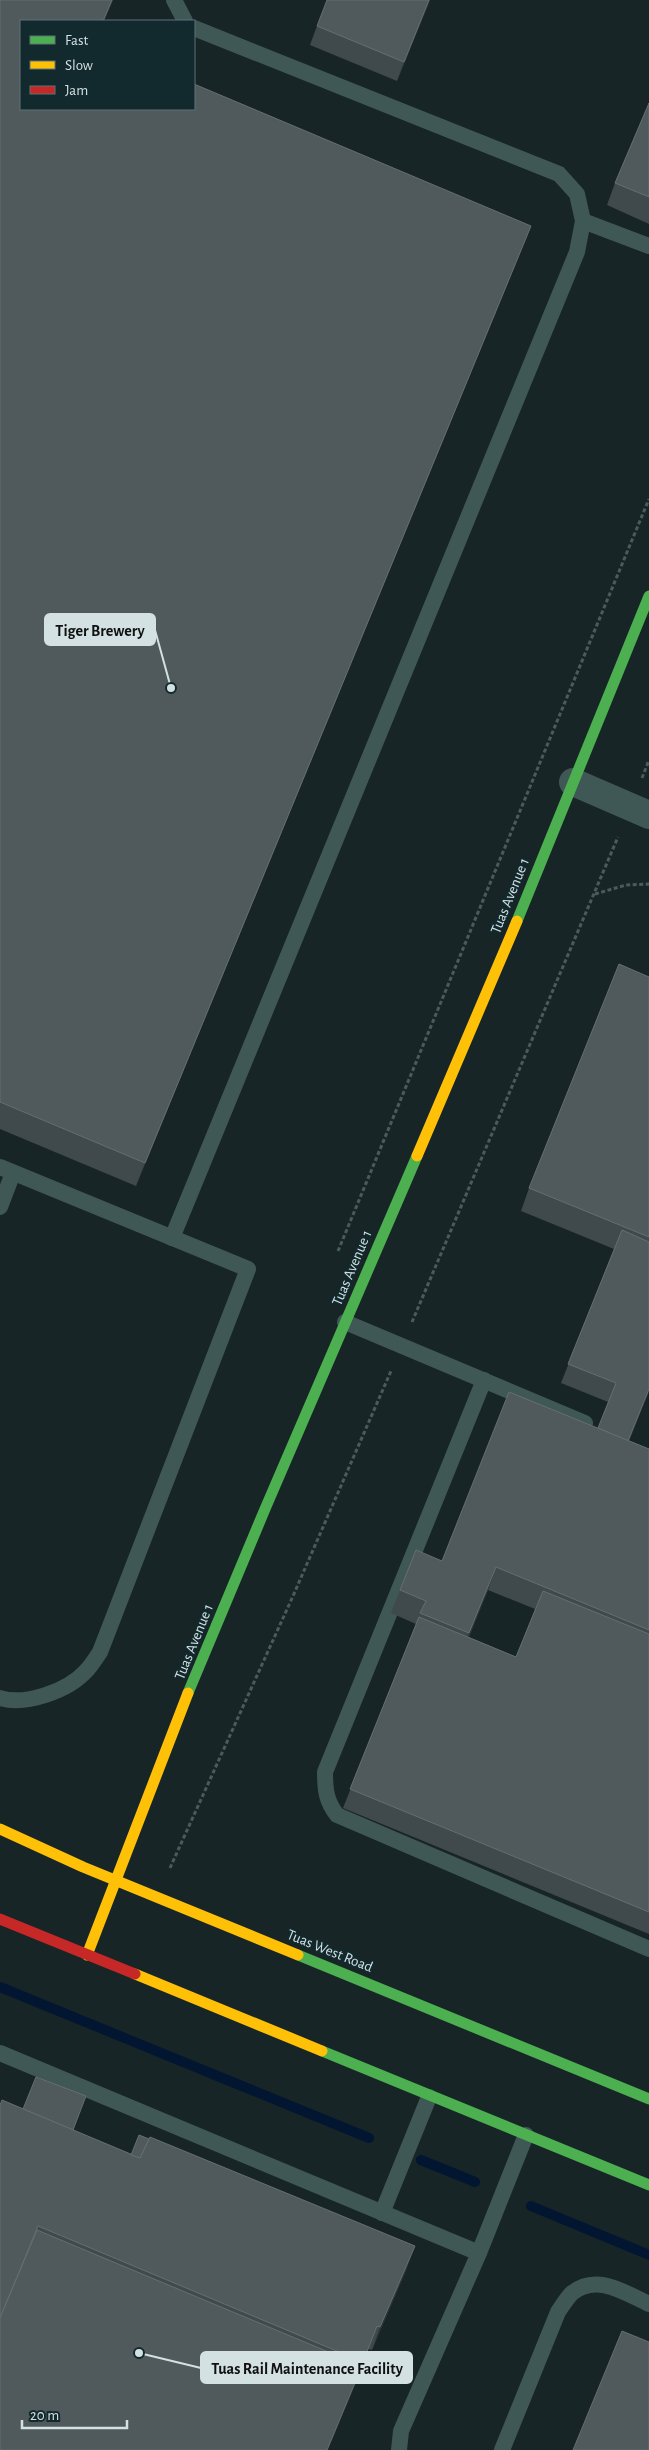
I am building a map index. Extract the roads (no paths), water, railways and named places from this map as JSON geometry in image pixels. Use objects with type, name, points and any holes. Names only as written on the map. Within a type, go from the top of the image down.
[{"type":"street","name":"Tuas Avenue 1","points":[[87,1955],[114,1879],[209,1644],[453,1073],[649,596]]},
{"type":"street","points":[[573,782],[640,811]]},
{"type":"street","name":"Tuas West Road","points":[[0,1829],[114,1879],[649,2099]]},
{"type":"street","points":[[0,1919],[429,2097],[649,2185]]},
{"type":"lane","points":[[174,0],[184,20]]},
{"type":"lane","points":[[172,1238],[577,252],[583,221],[577,194],[559,174],[195,28]]},
{"type":"lane","points":[[583,221],[649,246]]},
{"type":"lane","points":[[0,1207],[7,1170],[248,1269],[100,1652],[86,1672],[60,1689],[30,1698],[10,1701],[0,1698]]},
{"type":"lane","points":[[345,1322],[598,1429]]},
{"type":"lane","points":[[484,1380],[325,1772],[325,1789],[329,1805],[337,1815],[649,1949]]},
{"type":"lane","points":[[0,2053],[479,2253]]},
{"type":"lane","points":[[382,2213],[429,2097]]},
{"type":"lane","points":[[399,2450],[401,2431],[479,2253],[526,2135]]},
{"type":"lane","points":[[502,2450],[558,2312],[572,2294],[586,2286],[604,2284],[649,2304]]},
{"type":"waterway","points":[[0,1987],[369,2138]]},
{"type":"waterway","points":[[421,2160],[475,2182]]},
{"type":"waterway","points":[[531,2206],[649,2255]]},
{"type":"place","name":"Tiger Brewery","points":[[171,688]]},
{"type":"place","name":"Tuas Rail Maintenance Facility","points":[[139,2353]]}]
